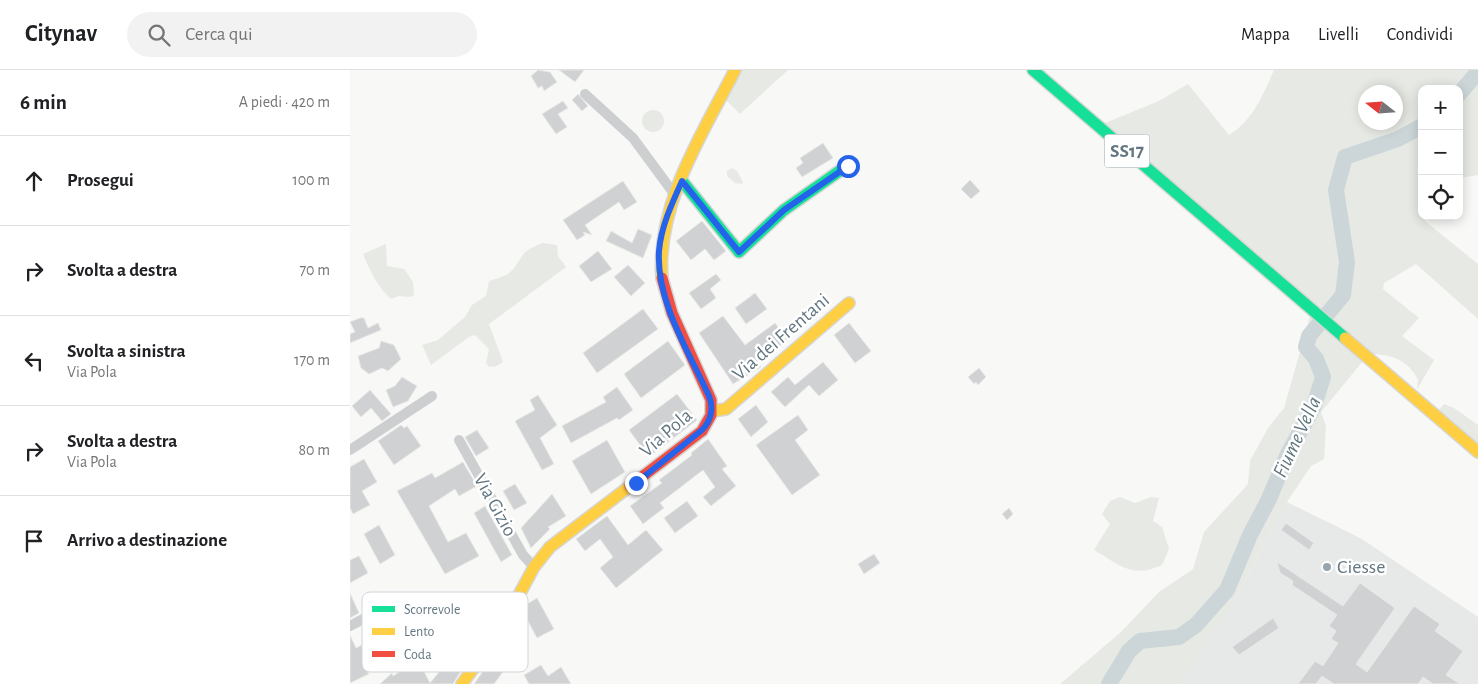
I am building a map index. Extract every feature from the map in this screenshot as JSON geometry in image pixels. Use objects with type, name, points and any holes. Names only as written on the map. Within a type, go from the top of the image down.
[{"type":"street","name":"Via Pola","points":[[521,592],[534,567],[558,540],[663,462],[702,430],[708,422],[712,412],[711,400],[670,307],[662,281],[660,249],[675,195],[736,70]]},
{"type":"street","name":"SS17","points":[[1033,70],[1220,233],[1478,452]]},
{"type":"street","points":[[585,94],[633,138],[675,195]]},
{"type":"street","points":[[682,181],[739,252],[784,210],[848,166]]},
{"type":"street","name":"Via dei Frentani","points":[[712,412],[726,409],[849,303]]},
{"type":"street","points":[[350,450],[432,396]]},
{"type":"street","name":"Via Gizio","points":[[459,440],[523,555],[534,567]]},
{"type":"street","points":[[350,626],[362,620]]},
{"type":"street","name":"Via Pola","points":[[462,684],[470,672]]},
{"type":"shaded area","points":[[738,70],[788,70],[740,114],[725,99]]},
{"type":"shaded area","points":[[1274,70],[1478,70],[1478,175],[1463,177],[1463,85],[1418,85],[1418,220],[1425,220],[1478,264],[1478,319],[1416,264],[1384,283],[1383,289],[1419,318],[1402,336],[1434,360],[1417,390],[1418,380],[1410,368],[1400,360],[1374,354],[1105,123],[1159,101],[1188,84],[1229,135],[1251,115]]},
{"type":"shaded area","points":[[653,110],[663,117],[664,121],[657,131],[653,132],[643,125],[642,121],[649,111]]},
{"type":"shaded area","points":[[732,168],[737,171],[743,182],[742,184],[735,183],[727,176],[727,171]]},
{"type":"shaded area","points":[[543,243],[557,245],[558,256],[566,267],[489,324],[503,362],[497,366],[489,367],[486,363],[489,349],[475,335],[469,337],[431,365],[422,345],[438,340],[465,317],[472,305],[486,296],[489,281],[508,274],[524,253],[534,246]]},
{"type":"shaded area","points":[[386,244],[387,266],[404,269],[413,282],[414,295],[410,297],[399,296],[391,299],[374,278],[368,266],[363,254]]},
{"type":"shaded area","points":[[1310,316],[1363,361],[1321,412],[1326,426],[1324,459],[1311,466],[1287,502],[1238,594],[1185,677],[1179,684],[1060,684],[1121,632],[1159,592],[1193,569],[1204,532],[1248,484],[1250,461],[1268,428],[1284,408]]},
{"type":"shaded area","points":[[1444,404],[1454,408],[1478,425],[1478,443],[1439,410]]},
{"type":"shaded area","points":[[1120,497],[1135,503],[1151,497],[1159,498],[1153,521],[1162,527],[1169,549],[1162,565],[1142,571],[1134,570],[1119,565],[1094,550],[1110,524],[1102,514],[1110,501]]},
{"type":"shaded area","name":"Ciesse","points":[[1287,502],[1362,539],[1478,617],[1478,684],[1179,684],[1238,594]]},
{"type":"building","points":[[538,70],[550,72],[557,82],[544,91],[542,86],[538,88],[531,76]]},
{"type":"building","points":[[559,70],[584,70],[575,82]]},
{"type":"building","points":[[578,94],[588,106],[582,111],[572,100]]},
{"type":"building","points":[[563,101],[568,108],[558,114],[567,127],[556,134],[542,114]]},
{"type":"building","points":[[823,143],[833,158],[802,177],[796,168],[803,163],[800,158]]},
{"type":"building","points":[[970,180],[980,191],[971,199],[961,189]]},
{"type":"building","points":[[623,181],[637,202],[624,210],[619,202],[585,225],[592,235],[583,232],[585,235],[577,240],[563,220]]},
{"type":"building","points":[[702,221],[726,251],[714,260],[705,249],[691,260],[676,241]]},
{"type":"building","points":[[638,229],[652,235],[643,258],[606,241],[611,231],[632,243]]},
{"type":"building","points":[[598,251],[612,269],[591,282],[579,266]]},
{"type":"building","points":[[628,265],[645,283],[631,296],[614,277]]},
{"type":"building","points":[[716,274],[721,280],[710,289],[716,298],[701,309],[689,293]]},
{"type":"building","points":[[755,293],[767,309],[746,324],[735,308]]},
{"type":"building","points":[[643,309],[658,329],[597,373],[583,353]]},
{"type":"building","points":[[723,316],[745,345],[775,323],[787,340],[758,363],[761,367],[733,384],[699,333]]},
{"type":"building","points":[[364,318],[368,328],[378,323],[381,330],[350,343],[350,334],[355,332],[350,322]]},
{"type":"building","points":[[849,323],[871,351],[855,363],[834,335]]},
{"type":"building","points":[[381,341],[394,345],[401,359],[388,371],[382,368],[369,374],[361,368],[358,356],[379,348]]},
{"type":"building","points":[[668,341],[685,365],[641,398],[624,374]]},
{"type":"building","points":[[823,362],[838,380],[819,396],[809,385],[785,407],[771,392],[788,377],[795,385]]},
{"type":"building","points":[[979,368],[986,377],[978,385],[976,382],[974,384],[968,377]]},
{"type":"building","points":[[402,377],[417,386],[408,401],[393,407],[386,390],[395,386]]},
{"type":"building","points":[[617,387],[633,410],[619,420],[617,418],[571,443],[562,426],[606,402],[603,397]]},
{"type":"building","points":[[370,390],[391,414],[382,421],[371,408],[361,417],[352,406]]},
{"type":"building","points":[[677,394],[697,420],[649,457],[629,430]]},
{"type":"building","points":[[538,395],[557,425],[540,438],[554,464],[542,470],[515,421],[535,410],[530,400]]},
{"type":"building","points":[[756,405],[768,422],[751,437],[738,419]]},
{"type":"building","points":[[798,415],[808,430],[795,440],[820,475],[792,495],[756,445]]},
{"type":"building","points":[[401,425],[404,428],[407,426],[421,446],[394,465],[378,441]]},
{"type":"building","points":[[477,430],[489,448],[476,456],[465,437]]},
{"type":"building","points":[[708,439],[727,466],[722,469],[736,486],[711,506],[703,497],[715,487],[703,470],[660,503],[664,508],[643,524],[630,506],[662,483],[659,480],[692,455],[691,453]]},
{"type":"building","points":[[607,440],[625,472],[591,494],[572,461]]},
{"type":"building","points":[[364,459],[377,482],[362,491],[370,505],[353,514],[350,508],[350,467]]},
{"type":"building","points":[[463,462],[477,486],[459,496],[455,489],[429,506],[448,542],[466,533],[479,556],[445,574],[397,491],[432,473],[435,478]]},
{"type":"building","points":[[515,484],[527,503],[514,510],[503,491]]},
{"type":"building","points":[[552,494],[566,516],[548,527],[550,529],[531,548],[521,528]]},
{"type":"building","points":[[687,501],[698,516],[675,533],[664,518]]},
{"type":"building","points":[[485,506],[512,555],[501,562],[474,513]]},
{"type":"building","points":[[1009,508],[1013,514],[1007,520],[1002,514]]},
{"type":"building","points":[[607,516],[628,545],[646,530],[663,550],[616,588],[600,568],[613,557],[600,539],[585,551],[576,539]]},
{"type":"building","points":[[1286,523],[1314,543],[1309,550],[1281,530]]},
{"type":"building","points":[[379,525],[395,555],[380,564],[364,534]]},
{"type":"building","points":[[874,554],[880,563],[864,574],[858,564]]},
{"type":"building","points":[[359,556],[368,573],[350,583],[350,560]]},
{"type":"building","points":[[1277,562],[1343,606],[1360,583],[1395,608],[1356,664],[1367,672],[1414,606],[1440,624],[1435,631],[1463,651],[1446,675],[1460,684],[1433,684],[1423,677],[1418,684],[1334,684],[1322,676],[1316,684],[1298,684],[1315,661],[1323,666],[1338,643],[1331,639],[1336,631],[1329,626],[1337,615],[1292,585],[1293,581],[1280,573]]},
{"type":"building","points":[[350,593],[359,613],[350,618]]},
{"type":"building","points":[[537,598],[554,629],[537,638],[528,621],[528,604]]},
{"type":"building","points":[[1273,618],[1279,628],[1239,655],[1232,647]]},
{"type":"building","points":[[350,635],[356,648],[362,645],[362,672],[368,672],[369,674],[350,683]]},
{"type":"building","points":[[541,665],[548,676],[561,667],[571,684],[529,684],[524,675]]},
{"type":"building","points":[[399,672],[424,672],[430,683],[439,672],[460,672],[453,684],[380,684],[392,673],[393,676]]},
{"type":"building","points":[[482,672],[503,672],[494,684],[474,684]]},
{"type":"waterway","name":"Fiume Vella","points":[[1463,89],[1478,72]]},
{"type":"waterway","name":"Fiume Vella","points":[[1109,684],[1129,651],[1140,641],[1179,637],[1196,625],[1227,590],[1250,535],[1268,501],[1288,454],[1314,406],[1323,377],[1316,359],[1306,347],[1309,336],[1343,295],[1347,262],[1336,190],[1345,157],[1398,139],[1418,128]]},
{"type":"traffic: fast","points":[[1033,70],[1345,338]]},
{"type":"traffic: fast","points":[[682,181],[739,252],[784,210],[848,165]]},
{"type":"traffic: slow","points":[[662,278],[662,250],[666,223],[674,196],[696,144],[735,70]]},
{"type":"traffic: slow","points":[[712,411],[726,409],[849,303]]},
{"type":"traffic: slow","points":[[1345,338],[1478,452]]},
{"type":"traffic: slow","points":[[521,592],[534,567],[550,547],[630,486]]},
{"type":"traffic: slow","points":[[462,684],[471,672]]},
{"type":"traffic: jam","points":[[630,486],[702,431],[711,415],[711,400],[672,313],[662,278]]},
{"type":"place","name":"Ciesse","points":[[1327,567]]},
{"type":"route","points":[[636,483],[705,428],[712,412],[711,400],[670,307],[662,281],[660,249],[662,233],[675,195],[682,181],[739,252],[784,210],[848,166]]}]
